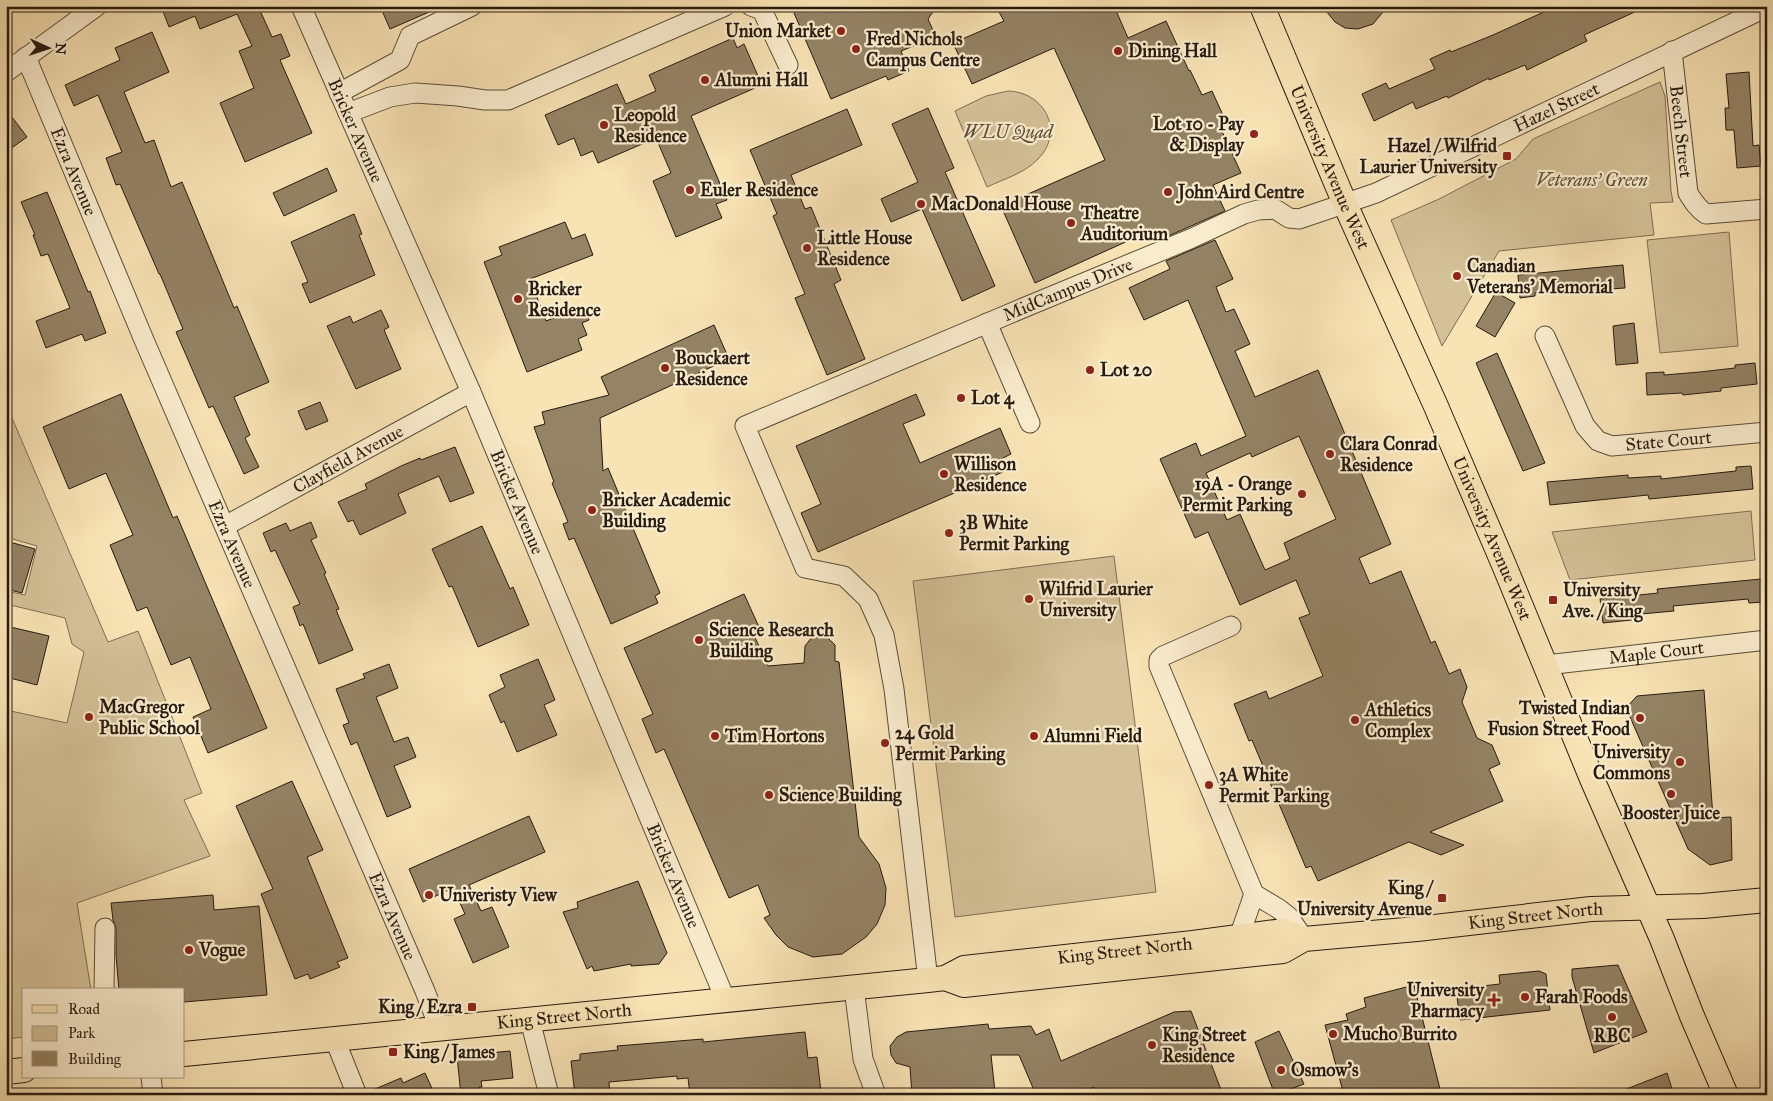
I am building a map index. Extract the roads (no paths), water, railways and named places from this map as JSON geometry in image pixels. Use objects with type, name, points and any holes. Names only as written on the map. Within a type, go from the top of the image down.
[{"type":"main road","name":"University Avenue West","points":[[1262,6],[1345,204],[1468,479],[1592,779],[1646,907],[1662,940],[1726,1095]]},
{"type":"main road","name":"King Street North","points":[[936,979],[964,985],[1283,951],[1304,939],[1416,929],[1591,909],[1703,906],[1767,900]]},
{"type":"main road","name":"King Street North","points":[[185,1054],[440,1030],[936,979],[964,968],[1283,931],[1304,939]]},
{"type":"main road","points":[[6,1072],[22,1070]]},
{"type":"street","points":[[6,72],[98,6]]},
{"type":"street","name":"Bricker Avenue","points":[[301,6],[471,392],[726,1001]]},
{"type":"street","points":[[339,92],[400,60],[410,36],[472,6]]},
{"type":"street","points":[[348,112],[390,97],[415,93],[485,100],[508,100],[725,6]]},
{"type":"street","points":[[751,6],[762,10],[788,65]]},
{"type":"street","name":"Hazel Street","points":[[1345,204],[1376,193],[1767,7]]},
{"type":"street","name":"Beech Street","points":[[1672,51],[1688,193],[1700,210],[1706,214],[1767,209]]},
{"type":"street","name":"Ezra Avenue","points":[[26,57],[144,340],[425,991],[440,1030]]},
{"type":"street","name":"MidCampus Drive","points":[[936,979],[894,689],[884,635],[868,599],[844,576],[805,568],[745,426],[1190,239],[1244,214],[1258,210],[1275,209],[1289,218],[1299,219],[1345,204]]},
{"type":"street","points":[[987,323],[1030,423]]},
{"type":"street","name":"State Court","points":[[1545,336],[1585,426],[1598,441],[1612,446],[1767,432]]},
{"type":"street","name":"Clayfield Avenue","points":[[225,526],[471,392]]},
{"type":"street","points":[[1231,626],[1163,656],[1159,660],[1159,666],[1254,894],[1289,917],[1304,939]]},
{"type":"street","name":"Maple Court","points":[[1546,665],[1767,640]]},
{"type":"street","points":[[1239,937],[1254,894]]},
{"type":"street","points":[[104,928],[104,988]]},
{"type":"street","points":[[854,988],[863,1059],[876,1095]]},
{"type":"street","points":[[530,1020],[549,1095]]},
{"type":"street","points":[[335,1040],[357,1095]]},
{"type":"street","points":[[151,1078],[153,1095]]},
{"type":"place","name":"Union Market","points":[[841,31]]},
{"type":"place","name":"Fred Nichols Campus Centre","points":[[856,49]]},
{"type":"place","name":"Dining Hall","points":[[1118,51]]},
{"type":"place","name":"Alumni Hall","points":[[705,80]]},
{"type":"place","name":"Leopold Residence","points":[[604,125]]},
{"type":"place","name":"Lot 10 - Pay & Display","points":[[1254,134]]},
{"type":"place","name":"Hazel / Wilfrid Laurier University","points":[[1507,156]]},
{"type":"place","name":"Euler Residence","points":[[690,190]]},
{"type":"place","name":"John Aird Centre","points":[[1168,192]]},
{"type":"place","name":"MacDonald House","points":[[921,204]]},
{"type":"place","name":"Theatre Auditorium","points":[[1071,223]]},
{"type":"place","name":"Little House Residence","points":[[807,248]]},
{"type":"place","name":"Canadian Veterans' Memorial","points":[[1457,276]]},
{"type":"place","name":"Bricker Residence","points":[[518,299]]},
{"type":"place","name":"Bouckaert Residence","points":[[665,368]]},
{"type":"place","name":"Lot 20","points":[[1090,370]]},
{"type":"place","name":"Lot 4","points":[[961,398]]},
{"type":"place","name":"Clara Conrad Residence","points":[[1330,454]]},
{"type":"place","name":"Willison Residence","points":[[944,474]]},
{"type":"place","name":"19A - Orange Permit Parking","points":[[1302,494]]},
{"type":"place","name":"Bricker Academic Building","points":[[592,510]]},
{"type":"place","name":"3B White Permit Parking","points":[[949,533]]},
{"type":"place","name":"Wilfrid Laurier University","points":[[1029,599]]},
{"type":"place","name":"University Ave. / King","points":[[1553,600]]},
{"type":"place","name":"Science Research Building","points":[[699,640]]},
{"type":"place","name":"MacGregor Public School","points":[[89,717]]},
{"type":"place","name":"Twisted Indian Fusion Street Food","points":[[1640,718]]},
{"type":"place","name":"Athletics Complex","points":[[1355,720]]},
{"type":"place","name":"Tim Hortons","points":[[715,736]]},
{"type":"place","name":"Alumni Field","points":[[1034,736]]},
{"type":"place","name":"24 Gold Permit Parking","points":[[885,743]]},
{"type":"place","name":"University Commons","points":[[1680,762]]},
{"type":"place","name":"3A White Permit Parking","points":[[1209,785]]},
{"type":"place","name":"Booster Juice","points":[[1671,794]]},
{"type":"place","name":"Science Building","points":[[769,795]]},
{"type":"place","name":"Univeristy View","points":[[429,895]]},
{"type":"place","name":"King / University Avenue","points":[[1442,898]]},
{"type":"place","name":"Vogue","points":[[189,950]]},
{"type":"place","name":"Farah Foods","points":[[1525,997]]},
{"type":"place","name":"University Pharmacy","points":[[1494,1000]]},
{"type":"place","name":"King / Ezra","points":[[472,1007]]},
{"type":"place","name":"RBC","points":[[1612,1017]]},
{"type":"place","name":"Mucho Burrito","points":[[1333,1034]]},
{"type":"place","name":"King Street Residence","points":[[1152,1045]]},
{"type":"place","name":"King / James","points":[[393,1052]]},
{"type":"place","name":"Osmow's","points":[[1281,1070]]},
{"type":"park label","name":"WLU Quad","points":[[1008,132]]},
{"type":"park label","name":"Veterans' Green","points":[[1592,180]]}]
